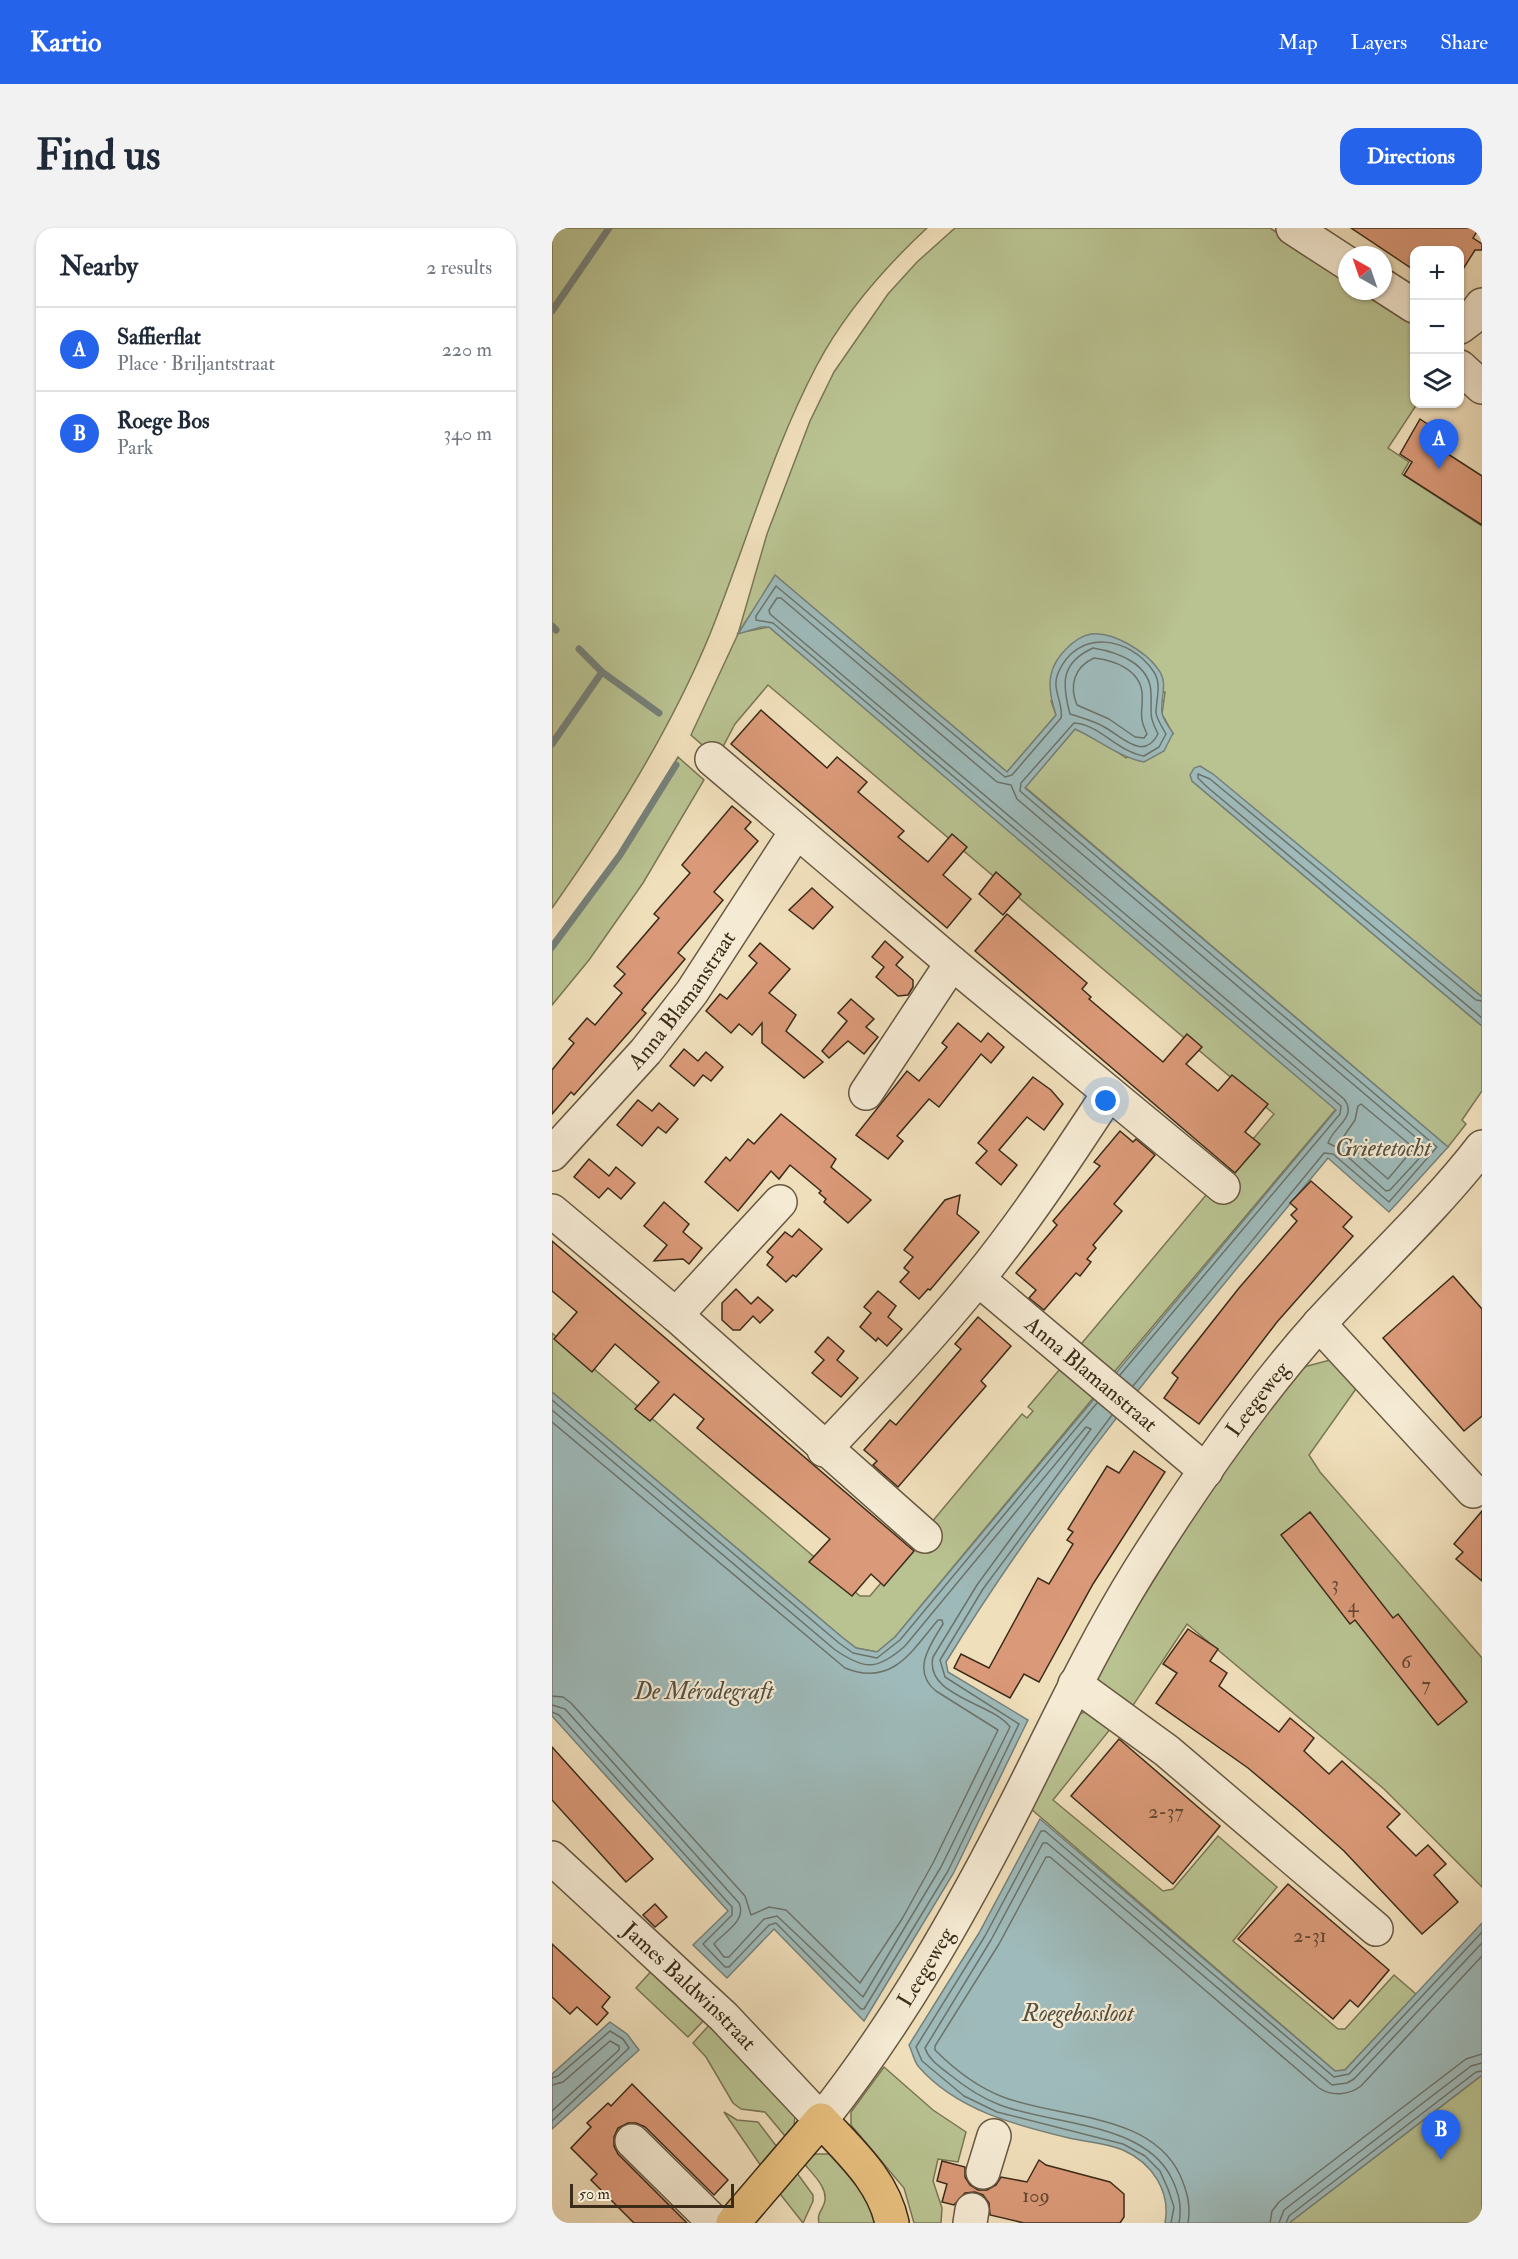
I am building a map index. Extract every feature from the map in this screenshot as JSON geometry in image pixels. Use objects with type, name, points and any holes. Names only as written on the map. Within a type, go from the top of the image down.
[{"type":"main road","name":"Leegeweg","points":[[733,2223],[821,2120]]},
{"type":"main road","points":[[821,2120],[871,2175],[885,2200],[892,2223]]},
{"type":"street","points":[[1293,228],[1338,256]]},
{"type":"street","points":[[1392,292],[1410,303]]},
{"type":"street","points":[[1464,324],[1482,305]]},
{"type":"street","points":[[1464,371],[1482,387]]},
{"type":"street","points":[[712,759],[952,963],[1222,1187]]},
{"type":"street","name":"Anna Blamanstraat","points":[[552,1154],[646,1051],[692,992],[741,922],[796,832]]},
{"type":"street","points":[[866,1093],[952,963]]},
{"type":"street","points":[[824,1450],[903,1366],[978,1279],[1048,1185],[1109,1093]]},
{"type":"street","name":"Leegeweg","points":[[821,2120],[863,2066],[926,1970],[1011,1813],[1075,1684],[1138,1572],[1206,1471],[1261,1396],[1319,1324],[1482,1147]]},
{"type":"street","points":[[676,1315],[780,1202]]},
{"type":"street","points":[[552,1211],[676,1315],[824,1450],[925,1536]]},
{"type":"street","name":"Anna Blamanstraat","points":[[978,1279],[1206,1471]]},
{"type":"street","points":[[1319,1324],[1473,1491]]},
{"type":"street","points":[[1075,1684],[1167,1751],[1376,1929]]},
{"type":"street","name":"James Baldwinstraat","points":[[554,1865],[724,2017],[821,2120]]},
{"type":"street","points":[[983,2172],[994,2136]]},
{"type":"street","points":[[632,2141],[715,2223]]},
{"type":"green space","points":[[552,228],[927,228],[866,292],[840,327],[817,365],[786,430],[710,634],[677,705],[618,810],[552,908]]},
{"type":"green space","points":[[955,228],[1270,228],[1338,273],[1338,300],[1380,300],[1410,320],[1410,408],[1414,408],[1388,448],[1409,462],[1402,474],[1482,526],[1482,997],[1368,905],[1192,781],[1482,1026],[1482,1091],[1462,1120],[1466,1124],[1448,1147],[1025,787],[1075,729],[1098,739],[1126,758],[1173,734],[1162,714],[1165,692],[1051,701],[1056,715],[1007,772],[776,576],[739,632],[767,534],[810,421],[834,372],[888,294],[917,262]]},
{"type":"green space","points":[[769,627],[1336,1109],[1110,1377],[1077,1349],[1274,1114],[768,685],[735,724],[717,758],[691,735],[738,633]]},
{"type":"green space","points":[[678,757],[704,780],[643,883],[589,960],[552,1005],[552,951],[614,864]]},
{"type":"green space","points":[[552,1333],[860,1596],[870,1596],[1022,1414],[1027,1418],[1033,1411],[1028,1407],[1060,1369],[1094,1397],[895,1637],[877,1652],[856,1648],[843,1638],[552,1392]]},
{"type":"green space","points":[[1330,1360],[1358,1386],[1309,1455],[1320,1472],[1482,1658],[1482,1887],[1384,1789],[1187,1624],[1130,1710],[1093,1678],[1218,1477],[1300,1368]]},
{"type":"green space","points":[[1088,1711],[1112,1727],[1053,1800],[1163,1891],[1173,1889],[1218,1836],[1277,1887],[1233,1941],[1338,2029],[1345,2029],[1394,1975],[1416,1994],[1345,2070],[1335,2071],[1030,1808],[1071,1717]]},
{"type":"green space","points":[[655,1967],[707,2017],[688,2037],[636,1988]]},
{"type":"green space","points":[[712,2022],[795,2115],[794,2126],[785,2136],[765,2112],[741,2109],[733,2103],[706,2057],[693,2043]]},
{"type":"green space","points":[[884,2067],[933,2110],[966,2132],[958,2162],[938,2159],[933,2181],[942,2208],[941,2223],[914,2223],[904,2188],[851,2125],[851,2112]]},
{"type":"green space","points":[[1482,2075],[1482,2223],[1289,2223]]},
{"type":"green space","points":[[724,2112],[737,2120],[758,2122],[777,2147],[761,2166]]},
{"type":"green space","points":[[816,2154],[831,2154],[868,2196],[875,2223],[819,2223],[819,2215],[825,2198],[824,2192],[819,2181],[802,2161]]},
{"type":"green space","points":[[794,2169],[813,2195],[813,2201],[803,2223],[777,2190]]},
{"type":"water","points":[[775,575],[1007,772],[1056,715],[1050,680],[1056,662],[1066,649],[1078,639],[1091,634],[1100,634],[1119,639],[1146,656],[1158,669],[1164,685],[1162,713],[1173,733],[1164,751],[1144,762],[1135,760],[1075,729],[1025,788],[1448,1147],[1389,1212],[1328,1158],[1128,1403],[1033,1530],[988,1595],[946,1662],[948,1672],[1028,1720],[953,1874],[864,2021],[774,1929],[727,1978],[693,1945],[728,1911],[552,1716],[552,1392],[843,1638],[856,1648],[877,1652],[895,1637],[1336,1110],[769,627],[738,634]]},
{"type":"water","points":[[1200,766],[1213,774],[1482,997],[1482,1026],[1192,781],[1190,775],[1194,768]]},
{"type":"water","name":"Roegebossloot","points":[[1040,1819],[1335,2071],[1345,2070],[1482,1923],[1482,2075],[1289,2223],[1165,2223],[1166,2211],[1162,2189],[1151,2170],[1143,2162],[1123,2150],[1028,2127],[968,2105],[933,2081],[918,2066],[909,2045],[979,1933]]},
{"type":"water","points":[[610,2022],[627,2034],[639,2050],[552,2129],[552,2074]]},
{"type":"building","points":[[1351,228],[1479,228],[1473,238],[1482,244],[1482,250],[1475,250],[1464,268],[1464,246],[1410,246],[1410,267],[1392,255],[1392,246],[1378,246]]},
{"type":"building","points":[[1420,419],[1441,433],[1434,445],[1482,476],[1482,525],[1404,475],[1412,462],[1400,454]]},
{"type":"building","points":[[761,710],[827,768],[837,757],[867,782],[858,792],[904,831],[898,837],[928,862],[952,834],[967,847],[943,875],[971,899],[947,928],[731,744]]},
{"type":"building","points":[[732,806],[751,822],[745,829],[758,841],[714,892],[723,900],[678,953],[685,959],[642,1010],[646,1013],[574,1095],[571,1092],[552,1114],[552,1070],[574,1043],[569,1039],[587,1018],[595,1025],[622,993],[614,986],[625,974],[617,967],[659,918],[654,914],[690,873],[682,865]]},
{"type":"building","points":[[996,872],[1021,894],[1003,915],[979,894]]},
{"type":"building","points":[[812,888],[833,907],[813,929],[789,910]]},
{"type":"building","points":[[1007,914],[1087,983],[1082,989],[1091,997],[1089,999],[1163,1062],[1187,1034],[1202,1047],[1186,1064],[1218,1091],[1232,1075],[1268,1104],[1245,1132],[1260,1144],[1235,1173],[975,951]]},
{"type":"building","points":[[885,941],[903,957],[896,965],[913,980],[913,987],[908,995],[898,996],[876,977],[884,967],[872,957]]},
{"type":"building","points":[[760,943],[790,969],[769,993],[796,1015],[786,1031],[823,1062],[804,1078],[762,1043],[762,1023],[752,1035],[739,1024],[731,1033],[706,1011],[720,994],[727,999],[757,963],[749,956]]},
{"type":"building","points":[[851,999],[874,1019],[866,1027],[878,1037],[864,1054],[848,1041],[829,1058],[822,1051],[847,1021],[838,1013]]},
{"type":"building","points":[[958,1023],[981,1042],[988,1033],[1004,1047],[991,1063],[981,1054],[939,1107],[929,1099],[897,1136],[903,1141],[888,1159],[856,1135],[907,1071],[919,1081],[947,1047],[942,1043]]},
{"type":"building","points":[[684,1049],[698,1061],[706,1052],[723,1067],[711,1081],[703,1075],[694,1086],[670,1066]]},
{"type":"building","points":[[1033,1077],[1051,1090],[1063,1104],[1044,1130],[1027,1117],[999,1150],[1017,1165],[1001,1185],[976,1163],[987,1151],[978,1143]]},
{"type":"building","points":[[638,1100],[652,1111],[659,1103],[678,1119],[666,1133],[658,1127],[642,1146],[617,1125]]},
{"type":"building","points":[[781,1114],[836,1159],[831,1167],[871,1200],[848,1223],[824,1202],[826,1199],[819,1193],[821,1191],[790,1165],[779,1179],[771,1171],[738,1211],[705,1182],[726,1157],[730,1161],[748,1139],[754,1144]]},
{"type":"building","points":[[1120,1131],[1133,1142],[1136,1139],[1155,1155],[1114,1204],[1122,1211],[1093,1245],[1096,1248],[1087,1259],[1091,1262],[1080,1276],[1076,1273],[1044,1310],[1029,1298],[1036,1290],[1016,1273],[1057,1225],[1053,1221],[1100,1166],[1094,1162]]},
{"type":"building","points":[[589,1159],[609,1176],[616,1167],[635,1183],[621,1199],[608,1188],[599,1198],[574,1177]]},
{"type":"building","points":[[1311,1181],[1352,1217],[1343,1227],[1353,1236],[1277,1322],[1199,1424],[1164,1398],[1178,1378],[1172,1373],[1239,1288],[1297,1221],[1291,1215],[1297,1209],[1290,1203]]},
{"type":"building","points":[[960,1195],[957,1214],[979,1232],[930,1290],[928,1289],[919,1299],[900,1282],[909,1272],[904,1268],[913,1257],[904,1250],[945,1200]]},
{"type":"building","points":[[664,1202],[689,1224],[683,1232],[702,1248],[689,1264],[683,1259],[654,1261],[667,1245],[644,1226]]},
{"type":"building","points":[[799,1229],[822,1249],[796,1277],[793,1275],[786,1282],[767,1265],[773,1257],[767,1252],[785,1232],[792,1237]]},
{"type":"building","points":[[552,1241],[914,1551],[884,1586],[871,1574],[852,1596],[809,1562],[830,1539],[697,1428],[704,1419],[674,1394],[650,1421],[635,1409],[659,1382],[615,1344],[592,1372],[554,1339],[577,1312],[552,1291]]},
{"type":"building","points":[[1453,1276],[1482,1309],[1482,1416],[1464,1431],[1383,1338]]},
{"type":"building","points":[[736,1289],[751,1304],[758,1297],[773,1310],[760,1323],[753,1316],[740,1330],[733,1330],[722,1320],[722,1303]]},
{"type":"building","points":[[878,1291],[896,1306],[888,1317],[902,1329],[887,1346],[878,1338],[876,1341],[860,1327],[871,1313],[864,1307]]},
{"type":"building","points":[[978,1317],[1011,1346],[981,1381],[986,1386],[898,1487],[873,1465],[877,1461],[864,1450],[890,1420],[896,1425],[961,1349],[955,1344]]},
{"type":"building","points":[[828,1337],[844,1351],[837,1360],[858,1378],[841,1397],[812,1373],[824,1360],[815,1352]]},
{"type":"building","points":[[1134,1451],[1165,1472],[1093,1584],[1039,1682],[1024,1674],[1010,1698],[954,1668],[961,1654],[989,1668],[1038,1578],[1049,1584],[1073,1544],[1067,1540],[1073,1532],[1068,1529],[1107,1466],[1119,1473]]},
{"type":"building","points":[[1482,1511],[1482,1581],[1456,1559],[1463,1552],[1454,1544]]},
{"type":"building","points":[[1310,1512],[1393,1618],[1398,1614],[1467,1702],[1438,1725],[1355,1620],[1350,1624],[1281,1535]]},
{"type":"building","points":[[1188,1629],[1218,1649],[1210,1661],[1227,1673],[1219,1686],[1279,1732],[1290,1718],[1314,1738],[1304,1751],[1329,1774],[1342,1761],[1400,1814],[1387,1827],[1416,1856],[1428,1845],[1446,1864],[1434,1875],[1458,1902],[1422,1934],[1344,1851],[1298,1810],[1248,1768],[1156,1703],[1177,1673],[1163,1664]]},
{"type":"building","points":[[1119,1739],[1220,1826],[1173,1884],[1071,1796]]},
{"type":"building","points":[[552,1747],[653,1859],[626,1882],[552,1800]]},
{"type":"building","points":[[1288,1884],[1389,1970],[1358,2007],[1350,2000],[1333,2019],[1238,1939]]},
{"type":"building","points":[[655,1904],[667,1917],[655,1927],[643,1915]]},
{"type":"building","points":[[552,1944],[610,1997],[602,2007],[608,2013],[597,2025],[577,2007],[570,2014],[552,1997]]},
{"type":"building","points":[[632,2084],[728,2180],[714,2195],[645,2127],[636,2123],[628,2123],[618,2128],[614,2137],[614,2146],[618,2154],[687,2223],[634,2223],[591,2180],[597,2174],[571,2148],[591,2127],[587,2123],[608,2103],[611,2106]]},
{"type":"building","points":[[1039,2160],[1046,2165],[1110,2182],[1124,2194],[1124,2217],[1120,2223],[1024,2223],[990,2215],[989,2203],[983,2195],[975,2192],[965,2193],[954,2205],[942,2202],[947,2184],[937,2181],[942,2161],[965,2167],[965,2177],[970,2185],[978,2190],[987,2190],[996,2185],[1001,2177],[1027,2182]]},
{"type":"waterway","points":[[552,311],[609,228]]},
{"type":"waterway","points":[[552,626],[556,630]]},
{"type":"waterway","points":[[579,649],[602,672],[659,713]]},
{"type":"waterway","points":[[552,744],[602,672]]},
{"type":"waterway","points":[[552,947],[620,855],[676,765]]},
{"type":"place","name":"Saffierflat","points":[[1439,469]]},
{"type":"place","name":"Roege Bos","points":[[1441,2160]]},
{"type":"water label","name":"Grietetocht","points":[[1383,1148]]},
{"type":"water label","name":"De Mérodegraft","points":[[704,1691]]}]
